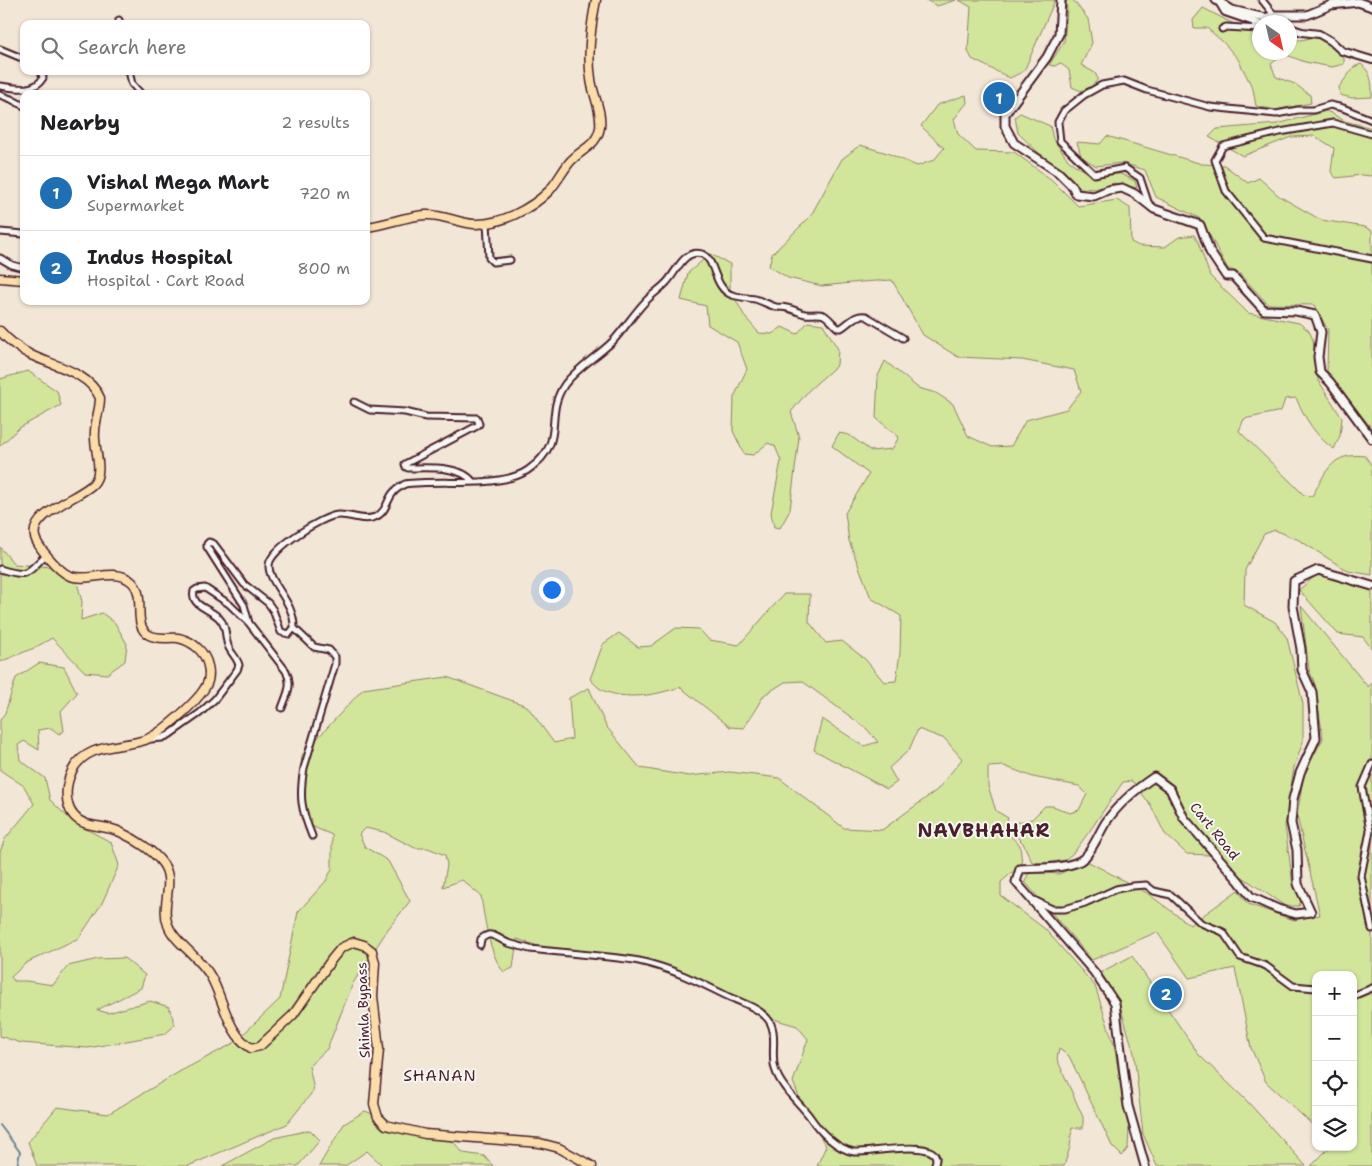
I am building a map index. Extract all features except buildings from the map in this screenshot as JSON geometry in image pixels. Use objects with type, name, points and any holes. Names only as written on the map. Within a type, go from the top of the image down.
[{"type":"highway","points":[[370,226],[428,215],[473,224],[487,223],[502,219],[534,204],[550,190],[570,161],[596,141],[600,128],[600,117],[590,78],[592,18],[596,0]]},
{"type":"highway","points":[[0,278],[20,280]]},
{"type":"highway","name":"Shimla Bypass","points":[[0,331],[29,354],[71,371],[90,384],[100,398],[94,432],[98,465],[97,476],[92,484],[80,494],[49,512],[40,520],[35,528],[34,536],[38,546],[58,568],[69,576],[82,578],[109,575],[122,576],[132,582],[137,590],[140,602],[142,628],[147,634],[156,637],[178,638],[193,644],[202,652],[208,666],[208,682],[201,693],[148,739],[102,747],[83,757],[72,770],[66,790],[67,806],[74,816],[86,824],[102,826],[120,832],[156,856],[164,865],[169,876],[164,912],[168,926],[176,938],[204,964],[212,978],[233,1029],[242,1042],[250,1048],[260,1046],[293,1015],[341,948],[354,942],[364,945],[372,951],[376,963],[373,996],[379,1049],[374,1104],[378,1116],[386,1126],[398,1130],[425,1134],[540,1143],[559,1148],[592,1166]]},
{"type":"main road","points":[[1061,0],[1059,34],[1047,57],[1006,114],[1006,126],[1014,143],[1058,172],[1073,187],[1076,194],[1094,196],[1108,190],[1122,188],[1135,194],[1154,210],[1200,225],[1210,252],[1226,276],[1233,276],[1264,310],[1296,311],[1316,315],[1322,332],[1318,357],[1320,372],[1330,382],[1372,439]]},
{"type":"main road","points":[[1217,1],[1232,10],[1253,15]]},
{"type":"main road","points":[[1297,15],[1307,15],[1332,6],[1358,2],[1372,7]]},
{"type":"main road","name":"Cart Road","points":[[1145,1166],[1128,1106],[1115,1003],[1094,972],[1034,900],[1016,882],[1020,869],[1047,866],[1062,867],[1084,859],[1106,821],[1133,791],[1154,777],[1170,789],[1184,818],[1251,897],[1278,910],[1296,914],[1311,912],[1298,884],[1297,850],[1291,823],[1293,798],[1300,774],[1316,738],[1312,692],[1302,670],[1302,649],[1293,606],[1294,582],[1318,570],[1372,586]]},
{"type":"street","points":[[1262,0],[1274,15]]},
{"type":"street","points":[[1217,1],[1225,12],[1252,21]]},
{"type":"street","points":[[1222,29],[1226,27],[1252,29]]},
{"type":"street","points":[[1297,30],[1319,34],[1331,40],[1342,51],[1372,60]]},
{"type":"street","points":[[0,48],[20,56]]},
{"type":"street","points":[[0,86],[20,89],[33,87],[40,82],[43,78],[42,75]]},
{"type":"street","points":[[130,75],[132,84],[137,90]]},
{"type":"street","points":[[1149,205],[1140,178],[1125,168],[1094,174],[1060,141],[1058,122],[1064,111],[1084,95],[1102,85],[1124,81],[1147,90],[1210,107],[1276,114],[1298,110],[1313,110],[1330,105],[1343,108],[1372,120]]},
{"type":"street","points":[[0,95],[20,104]]},
{"type":"street","points":[[1372,134],[1333,123],[1280,132],[1223,146],[1215,160],[1226,191],[1264,238],[1372,259]]},
{"type":"street","points":[[487,223],[489,258],[493,262],[510,260]]},
{"type":"street","points":[[0,232],[20,234]]},
{"type":"street","points":[[250,623],[244,605],[207,547],[209,542],[214,544],[244,584],[273,610],[281,632],[289,634],[294,628],[291,610],[270,574],[269,564],[279,549],[299,534],[335,515],[376,517],[382,512],[391,494],[405,484],[473,482],[521,474],[544,456],[553,438],[554,409],[565,384],[614,340],[644,303],[667,282],[684,258],[689,255],[706,256],[719,283],[731,294],[777,307],[788,308],[804,314],[823,315],[841,328],[854,317],[866,316],[903,338]]},
{"type":"street","points":[[0,258],[20,267]]},
{"type":"street","points":[[354,402],[370,410],[405,412],[426,417],[477,418],[479,424],[477,426],[406,462],[405,465],[408,468],[439,468],[461,472],[466,474],[473,482]]},
{"type":"street","points":[[0,569],[25,574],[31,572],[46,555]]},
{"type":"street","points":[[148,739],[162,738],[169,735],[207,708],[233,677],[239,665],[228,645],[224,624],[219,617],[194,601],[194,591],[197,589],[205,588],[229,604],[250,623],[286,671],[290,679],[289,690],[282,708]]},
{"type":"street","points":[[294,628],[314,647],[329,650],[335,657],[335,664],[301,784],[300,799],[312,836]]},
{"type":"street","points":[[1372,764],[1362,787],[1370,831],[1361,876],[1372,929]]},
{"type":"street","points":[[1034,900],[1052,909],[1065,909],[1085,903],[1116,889],[1146,885],[1154,892],[1171,895],[1201,923],[1223,932],[1240,957],[1266,966],[1293,986],[1312,988]]},
{"type":"street","points":[[480,945],[481,939],[491,935],[508,943],[529,948],[638,960],[681,974],[715,990],[762,1013],[768,1018],[772,1026],[773,1058],[778,1078],[815,1124],[828,1137],[854,1152],[921,1148],[932,1152],[936,1156],[937,1162],[934,1166]]},
{"type":"street","points":[[1357,994],[1372,988]]},
{"type":"green space","points":[[926,0],[956,0],[937,6]]},
{"type":"green space","points":[[959,0],[1055,0],[1024,71],[1010,78],[972,59],[968,51],[971,7]]},
{"type":"green space","points":[[1066,0],[1073,0],[1088,19],[1092,43],[1081,65],[1095,73],[1098,79],[1092,86],[1081,91],[1072,87],[1069,70],[1060,63],[1055,66],[1049,65],[1064,42]]},
{"type":"green space","points":[[1203,8],[1252,33],[1252,60],[1276,60],[1271,64],[1276,77],[1295,84],[1310,95],[1311,103],[1275,110],[1256,106],[1253,89],[1238,59],[1207,28],[1194,28],[1193,20]]},
{"type":"green space","points":[[1315,37],[1328,43],[1344,58],[1344,64],[1332,67],[1297,59],[1297,40]]},
{"type":"green space","points":[[1361,64],[1365,67],[1371,79],[1372,97],[1352,98],[1340,95],[1339,87],[1354,67]]},
{"type":"green space","points":[[966,95],[967,103],[954,119],[958,134],[976,151],[1014,152],[1052,180],[1078,206],[1117,200],[1130,208],[1131,242],[1139,246],[1165,247],[1179,237],[1194,235],[1210,276],[1248,313],[1299,323],[1309,331],[1313,340],[1318,380],[1342,418],[1340,436],[1334,449],[1312,427],[1296,398],[1285,399],[1281,411],[1244,419],[1239,431],[1304,495],[1312,496],[1326,471],[1337,460],[1344,457],[1365,456],[1372,466],[1372,575],[1348,571],[1299,540],[1275,530],[1264,534],[1245,570],[1244,605],[1275,622],[1287,638],[1303,704],[1303,742],[1294,767],[1285,826],[1293,885],[1301,901],[1299,906],[1285,906],[1210,855],[1187,854],[1165,834],[1150,804],[1132,781],[1123,782],[1075,851],[1065,860],[1045,863],[1032,862],[1023,843],[1008,828],[1014,823],[1032,819],[1045,806],[1053,806],[1070,813],[1079,810],[1087,794],[1079,786],[1033,777],[1004,766],[988,767],[988,786],[996,811],[1008,818],[1004,830],[1020,845],[1022,864],[1001,882],[1001,896],[1045,929],[1095,986],[1114,1045],[1129,1128],[1128,1148],[1122,1156],[1112,1146],[1069,1056],[1059,1049],[1057,1059],[1083,1117],[1083,1128],[1072,1128],[1070,1147],[1064,1166],[817,1166],[826,1146],[806,1114],[793,1082],[808,1039],[797,1026],[763,1016],[719,989],[650,960],[541,947],[517,939],[513,968],[504,972],[491,947],[481,896],[462,880],[443,887],[447,865],[445,855],[428,848],[415,848],[384,832],[365,828],[359,834],[365,847],[388,861],[410,901],[388,929],[353,983],[327,1049],[309,1066],[314,1090],[287,1124],[188,1166],[37,1166],[28,1142],[57,1107],[108,1114],[179,1072],[234,1043],[280,999],[298,912],[326,881],[332,869],[332,835],[304,823],[298,797],[302,755],[363,689],[447,677],[527,706],[554,743],[572,739],[569,698],[589,688],[606,726],[640,768],[689,776],[730,772],[779,778],[844,828],[882,830],[937,790],[962,759],[945,739],[918,729],[909,750],[889,768],[897,782],[887,789],[814,750],[822,719],[864,746],[878,742],[867,729],[802,681],[785,682],[764,695],[744,728],[730,727],[680,687],[641,696],[631,696],[602,690],[590,679],[603,644],[619,633],[638,647],[651,646],[676,628],[699,629],[709,640],[739,645],[784,594],[810,594],[809,622],[826,643],[842,641],[865,659],[884,682],[896,681],[900,653],[901,616],[871,598],[849,541],[845,513],[869,474],[832,446],[839,433],[849,435],[871,451],[892,449],[899,437],[876,418],[878,376],[885,361],[918,388],[936,393],[953,404],[968,436],[992,447],[1011,446],[1026,420],[1067,409],[1081,391],[1074,370],[1022,360],[958,357],[923,335],[892,280],[822,286],[788,278],[769,266],[772,254],[810,217],[842,159],[860,145],[887,153],[917,166],[934,160],[944,148],[921,126],[937,105]]},
{"type":"green space","points":[[1327,111],[1345,121],[1372,128],[1372,176],[1361,175],[1336,178],[1331,172],[1334,148],[1315,136],[1291,137],[1243,156],[1209,137],[1217,129],[1277,124]]},
{"type":"green space","points":[[1020,113],[1050,126],[1053,139],[1069,161],[1087,173],[1121,174],[1135,181],[1137,188],[1114,183],[1095,189],[1080,188],[1018,133],[1015,117]]},
{"type":"green space","points":[[1107,136],[1202,164],[1224,165],[1248,183],[1259,178],[1279,196],[1321,220],[1365,227],[1372,231],[1372,429],[1327,371],[1328,330],[1314,305],[1268,304],[1238,272],[1228,269],[1201,219],[1156,197],[1145,170],[1122,163],[1096,166],[1081,156],[1077,142],[1100,144]]},
{"type":"green space","points":[[710,254],[730,264],[730,289],[745,317],[759,333],[772,334],[782,327],[797,334],[808,322],[823,324],[838,349],[837,365],[809,390],[791,412],[799,437],[790,510],[780,528],[774,527],[771,513],[781,461],[775,446],[768,443],[753,455],[744,454],[733,431],[734,397],[747,369],[737,342],[708,325],[706,306],[681,300],[688,273]]},
{"type":"green space","points":[[28,371],[57,391],[61,405],[19,428],[0,446],[0,379]]},
{"type":"green space","points":[[0,547],[14,564],[52,567],[76,578],[82,602],[81,620],[102,613],[115,623],[127,644],[125,661],[107,674],[85,672],[52,638],[34,648],[0,662]]},
{"type":"green space","points":[[1317,574],[1372,588],[1372,649],[1363,637],[1338,634],[1299,590]]},
{"type":"green space","points":[[1301,606],[1368,687],[1372,682],[1372,1166],[1311,1166],[1326,1151],[1357,1151],[1357,971],[1312,971],[1312,1124],[1266,1082],[1251,1048],[1235,968],[1189,978],[1157,932],[1092,960],[1025,882],[1029,872],[1059,874],[1087,861],[1147,893],[1190,925],[1238,890],[1248,904],[1294,920],[1320,915],[1297,816],[1304,772],[1323,739],[1315,684],[1309,670]]},
{"type":"green space","points":[[39,663],[64,667],[77,693],[61,711],[64,731],[59,734],[51,728],[38,730],[39,750],[24,741],[18,745],[20,760],[45,778],[50,800],[74,823],[111,842],[119,865],[102,903],[79,938],[26,963],[11,977],[14,981],[53,985],[68,966],[98,959],[124,958],[145,975],[141,988],[97,1010],[108,1013],[150,1001],[169,1007],[175,1025],[165,1034],[88,1048],[21,1043],[0,1036],[0,852],[5,839],[34,804],[24,786],[0,770],[0,720],[5,713],[16,678]]},
{"type":"green space","points":[[1132,956],[1199,1055],[1246,1100],[1306,1166],[1157,1166],[1143,1134],[1134,1053],[1119,1002],[1101,972]]},
{"type":"green space","points":[[365,1111],[418,1132],[451,1139],[463,1153],[484,1156],[493,1166],[380,1166],[381,1164],[367,1151],[345,1166],[319,1166],[344,1124]]},
{"type":"green space","points":[[310,1130],[320,1140],[298,1166],[222,1166],[274,1138]]},
{"type":"waterway","points":[[0,1125],[20,1152],[17,1166]]},
{"type":"place","name":"Vishal Mega Mart","points":[[999,98]]},
{"type":"place","name":"Indus Hospital","points":[[1166,994]]},
{"type":"district","name":"NAVBHAHAR","points":[[984,830]]},
{"type":"district","name":"SHANAN","points":[[440,1075]]}]
